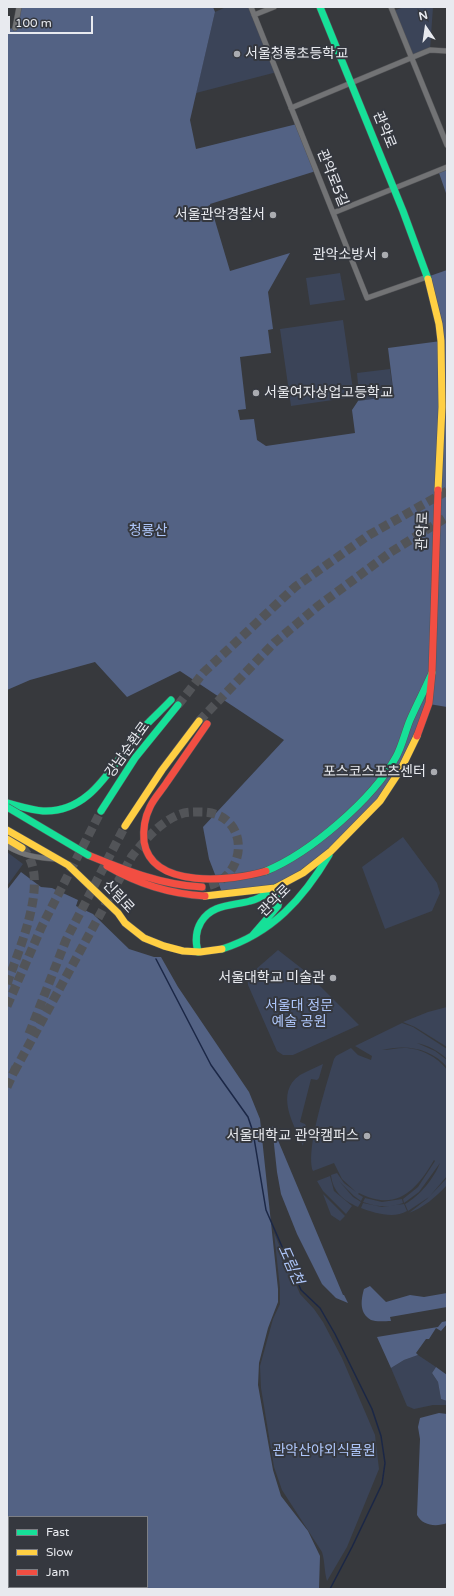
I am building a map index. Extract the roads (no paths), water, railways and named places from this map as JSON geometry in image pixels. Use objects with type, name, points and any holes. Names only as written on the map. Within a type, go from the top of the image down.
[{"type":"main road","name":"관악로","points":[[205,896],[275,888],[302,873],[331,851],[380,801],[402,769],[415,741],[428,703],[432,673],[436,521],[442,406],[442,364],[439,324],[427,277],[320,7]]},
{"type":"main road","points":[[207,724],[150,807],[145,820],[143,836],[146,851],[152,861],[163,870],[173,875],[188,878],[210,879],[240,877],[261,873],[296,855],[327,832],[348,813],[381,777],[396,757],[410,719],[432,673]]},
{"type":"main road","points":[[7,803],[45,811],[74,805],[88,798],[107,778],[135,738],[171,700]]},
{"type":"main road","name":"강남순환로","points":[[101,811],[135,758],[178,705]]},
{"type":"main road","points":[[125,826],[162,770],[199,721]]},
{"type":"main road","name":"신림로","points":[[7,807],[126,877],[156,889],[171,893],[205,896]]},
{"type":"main road","name":"신림로","points":[[7,830],[68,865],[118,913],[125,924],[144,938],[164,946],[183,951],[198,952],[222,949]]},
{"type":"main road","points":[[7,839],[22,848]]},
{"type":"main road","name":"관악로","points":[[222,949],[246,942],[274,923],[293,904],[320,871],[331,851]]},
{"type":"main road","points":[[88,855],[149,880],[186,887],[202,887]]},
{"type":"main road","points":[[198,952],[195,942],[197,930],[200,922],[207,913],[220,907],[258,898],[275,888],[279,900],[278,906],[246,942]]},
{"type":"street","points":[[15,28],[19,7]]},
{"type":"street","name":"관악로5길","points":[[250,7],[367,298],[427,277]]},
{"type":"street","points":[[254,15],[274,7]]},
{"type":"street","points":[[391,7],[447,145]]},
{"type":"street","points":[[291,108],[430,50],[447,51]]},
{"type":"street","points":[[333,213],[447,167]]},
{"type":"street","points":[[7,846],[20,854],[37,858],[58,859]]},
{"type":"waterway","name":"도림천","points":[[156,959],[211,1065],[248,1117],[253,1132],[266,1210],[301,1290],[320,1308],[335,1334],[372,1409],[381,1436],[385,1463],[382,1484],[330,1589]]},
{"type":"tunnel","points":[[178,705],[203,673],[295,587],[369,535],[447,491]]},
{"type":"tunnel","points":[[199,721],[274,643],[318,606],[391,552],[447,517]]},
{"type":"tunnel","points":[[7,1006],[42,926],[101,811]]},
{"type":"tunnel","points":[[14,1072],[132,856],[158,828],[171,818],[183,813],[199,812],[216,814],[229,822],[236,833],[238,846],[236,860],[229,872],[218,882],[202,887]]},
{"type":"tunnel","points":[[29,1034],[66,940],[125,826]]},
{"type":"tunnel","points":[[7,984],[25,934],[34,896],[34,878],[31,862],[23,849]]},
{"type":"tunnel","points":[[7,1087],[16,1067]]},
{"type":"place","name":"서울청룡초등학교","points":[[237,54]]},
{"type":"place","name":"서울관악경찰서","points":[[273,215]]},
{"type":"place","name":"관악소방서","points":[[385,255]]},
{"type":"place","name":"서울여자상업고등학교","points":[[256,393]]},
{"type":"place","name":"포스코스포츠센터","points":[[434,772]]},
{"type":"place","name":"서울대학교 미술관","points":[[333,978]]},
{"type":"place","name":"서울대학교 관악캠퍼스","points":[[367,1136]]},
{"type":"park label","name":"청룡산","points":[[148,531]]},
{"type":"park label","name":"서울대 정문 예술 공원","points":[[299,1014]]},
{"type":"park label","name":"관악산야외식물원","points":[[324,1451]]}]
